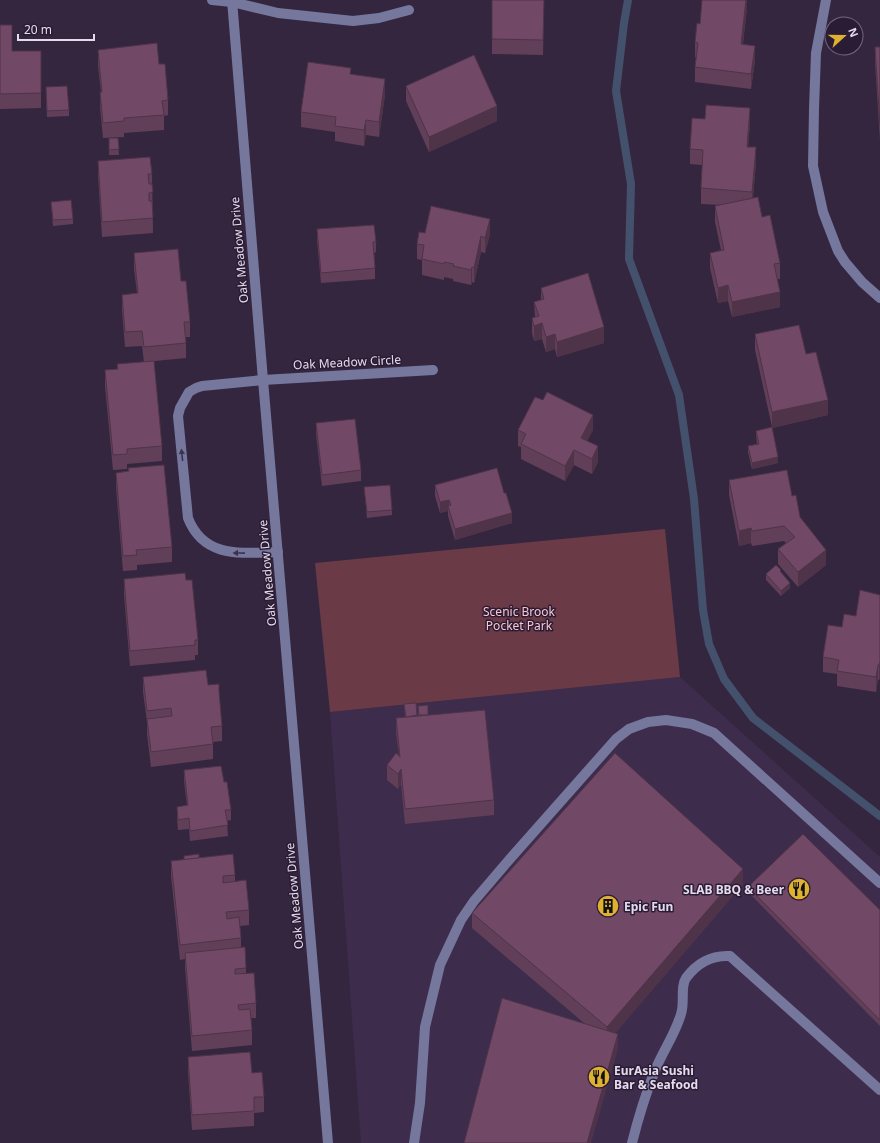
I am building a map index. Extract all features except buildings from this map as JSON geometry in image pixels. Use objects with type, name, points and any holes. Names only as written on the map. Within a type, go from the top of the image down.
[{"type":"street","points":[[212,0],[232,1],[278,13],[353,21],[379,18],[409,10]]},
{"type":"street","points":[[826,0],[816,53],[813,166],[823,212],[838,251],[862,282],[880,298]]},
{"type":"street","name":"Oak Meadow Drive","points":[[232,1],[328,1143]]},
{"type":"street","name":"Oak Meadow Circle","points":[[278,552],[236,554],[221,551],[197,535],[192,527],[188,518],[179,424],[180,408],[189,392],[196,388],[263,380],[433,370]]},
{"type":"street","points":[[414,1143],[420,1103],[425,1027],[440,965],[461,920],[474,901],[509,860],[616,739],[629,729],[648,722],[666,720],[692,724],[714,733],[880,883]]},
{"type":"street","points":[[632,1143],[654,1071],[678,1026],[684,1007],[683,990],[685,979],[699,964],[708,958],[719,955],[730,956],[880,1090]]},
{"type":"shaded area","points":[[680,677],[880,857],[880,1143],[361,1143],[330,712]]},
{"type":"green space","name":"Scenic Brook Pocket Park","points":[[665,529],[680,677],[330,712],[315,563]]},
{"type":"waterway","points":[[628,0],[616,91],[631,184],[629,259],[679,395],[694,499],[703,610],[709,644],[724,679],[753,718],[880,816]]},
{"type":"place","name":"SLAB BBQ & Beer","points":[[799,889]]},
{"type":"place","name":"Epic Fun","points":[[608,906]]},
{"type":"place","name":"EurAsia Sushi Bar & Seafood","points":[[599,1077]]}]
